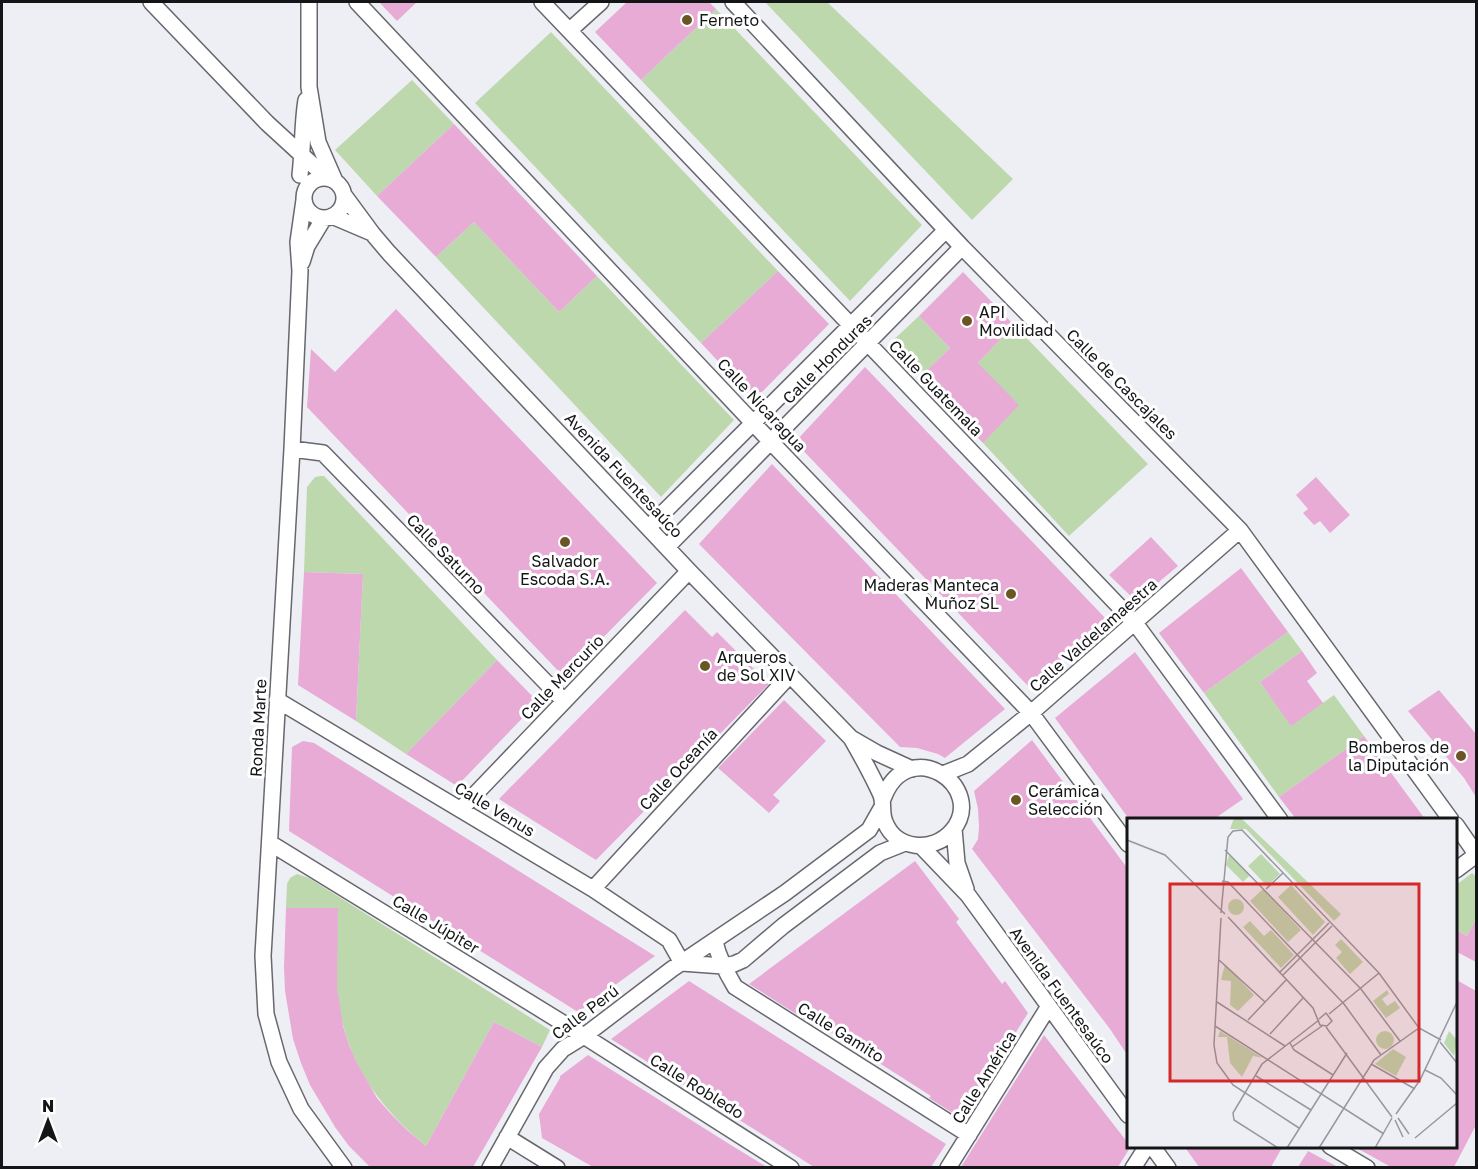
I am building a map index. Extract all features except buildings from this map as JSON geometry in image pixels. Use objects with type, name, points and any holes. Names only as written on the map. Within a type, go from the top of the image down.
[{"type":"street","points":[[151,2],[267,123],[342,190],[343,203],[339,211],[328,217],[318,217],[308,210],[303,188],[285,149],[267,123]]},
{"type":"street","name":"Ronda Marte","points":[[309,2],[309,87],[318,142],[331,180]]},
{"type":"street","name":"Calle Nicaragua","points":[[357,2],[771,442],[1031,713],[1127,843]]},
{"type":"street","name":"Calle Guatemala","points":[[542,2],[1135,623],[1279,818]]},
{"type":"street","points":[[570,30],[601,2]]},
{"type":"street","name":"Calle de Cascajales","points":[[734,2],[962,247],[1240,530],[1450,818]]},
{"type":"street","name":"Ronda Marte","points":[[309,87],[302,127],[303,188],[298,242],[300,271],[292,449],[263,956],[266,1014],[279,1062],[300,1109],[344,1167]]},
{"type":"street","points":[[267,123],[282,128],[296,124],[304,116]]},
{"type":"street","points":[[303,188],[315,180],[331,180]]},
{"type":"street","name":"Avenida Fuentesaúco","points":[[344,195],[372,234],[689,571],[851,738],[869,770],[882,803]]},
{"type":"street","name":"Ronda Marte","points":[[300,271],[307,246],[328,217]]},
{"type":"street","name":"Avenida Fuentesaúco","points":[[328,217],[372,234]]},
{"type":"street","name":"Calle Honduras","points":[[649,527],[946,230]]},
{"type":"street","name":"Calle Honduras","points":[[667,547],[962,247]]},
{"type":"street","name":"Calle Saturno","points":[[292,449],[323,453],[564,701]]},
{"type":"street","name":"Calle Valdelamaestra","points":[[943,774],[968,764],[1031,713],[1240,530]]},
{"type":"street","name":"Calle Mercurio","points":[[461,809],[689,571]]},
{"type":"street","name":"Calle Oceanía","points":[[593,889],[790,675]]},
{"type":"street","name":"Calle Venus","points":[[278,700],[593,889],[669,940],[682,963]]},
{"type":"street","name":"Avenida Fuentesaúco","points":[[851,738],[912,769]]},
{"type":"street","points":[[958,792],[968,764]]},
{"type":"street","points":[[928,768],[943,774],[952,782],[960,801],[961,811],[954,830],[945,839],[934,844],[921,846],[905,843],[893,834],[885,822],[882,803],[886,789],[902,773],[912,769],[928,768]]},
{"type":"street","name":"Calle Perú","points":[[489,1167],[546,1068],[563,1050],[682,963],[786,893],[869,830],[882,803]]},
{"type":"street","points":[[1457,828],[1476,854],[1457,868]]},
{"type":"street","name":"Avenida Fuentesaúco","points":[[954,830],[957,863],[968,895]]},
{"type":"street","name":"Calle Júpiter","points":[[270,843],[584,1036]]},
{"type":"street","points":[[682,963],[723,966],[743,960],[783,926],[880,853],[905,843]]},
{"type":"street","name":"Avenida Fuentesaúco","points":[[921,846],[968,895],[1127,1114]]},
{"type":"street","name":"Calle Gamito","points":[[715,942],[718,955],[735,987],[969,1135]]},
{"type":"street","name":"Calle América","points":[[948,1167],[1049,1006]]},
{"type":"street","name":"Calle Robledo","points":[[584,1036],[791,1167]]},
{"type":"street","points":[[507,1137],[557,1167]]},
{"type":"street","points":[[1133,1167],[1146,1148]]},
{"type":"street","points":[[1154,1148],[1168,1167]]},
{"type":"street","points":[[1334,1148],[1367,1167]]},
{"type":"green space","points":[[765,2],[827,2],[1013,179],[972,220]]},
{"type":"green space","points":[[716,9],[922,225],[850,301],[641,80]]},
{"type":"green space","points":[[551,32],[778,271],[701,343],[475,103]]},
{"type":"green space","points":[[412,80],[454,124],[377,196],[335,150]]},
{"type":"green space","points":[[474,222],[559,312],[597,276],[734,420],[661,497],[436,257]]},
{"type":"green space","points":[[919,316],[950,348],[920,377],[888,345]]},
{"type":"green space","points":[[1014,325],[1148,464],[1069,536],[983,443],[978,363]]},
{"type":"green space","points":[[324,476],[497,660],[406,754],[356,721],[363,574],[304,572],[307,487],[315,477]]},
{"type":"green space","points":[[1288,632],[1302,651],[1260,682],[1291,725],[1334,695],[1364,736],[1279,797],[1204,693]]},
{"type":"green space","points":[[1472,873],[1476,876],[1476,919],[1467,936],[1457,930],[1457,884]]},
{"type":"green space","points":[[297,874],[309,878],[550,1030],[542,1047],[494,1022],[426,1146],[407,1130],[376,1095],[354,1056],[340,1012],[337,987],[338,908],[286,908],[287,884],[290,878]]},
{"type":"place","name":"Ferneto","points":[[687,20]]},
{"type":"place","name":"API Movilidad","points":[[967,321]]},
{"type":"place","name":"Salvador Escoda S.A.","points":[[565,542]]},
{"type":"place","name":"Maderas Manteca Muñoz SL","points":[[1011,594]]},
{"type":"place","name":"Arqueros de Sol XIV","points":[[705,666]]},
{"type":"place","name":"Bomberos de la Diputación","points":[[1461,756]]},
{"type":"place","name":"Cerámica Selección","points":[[1016,800]]}]
